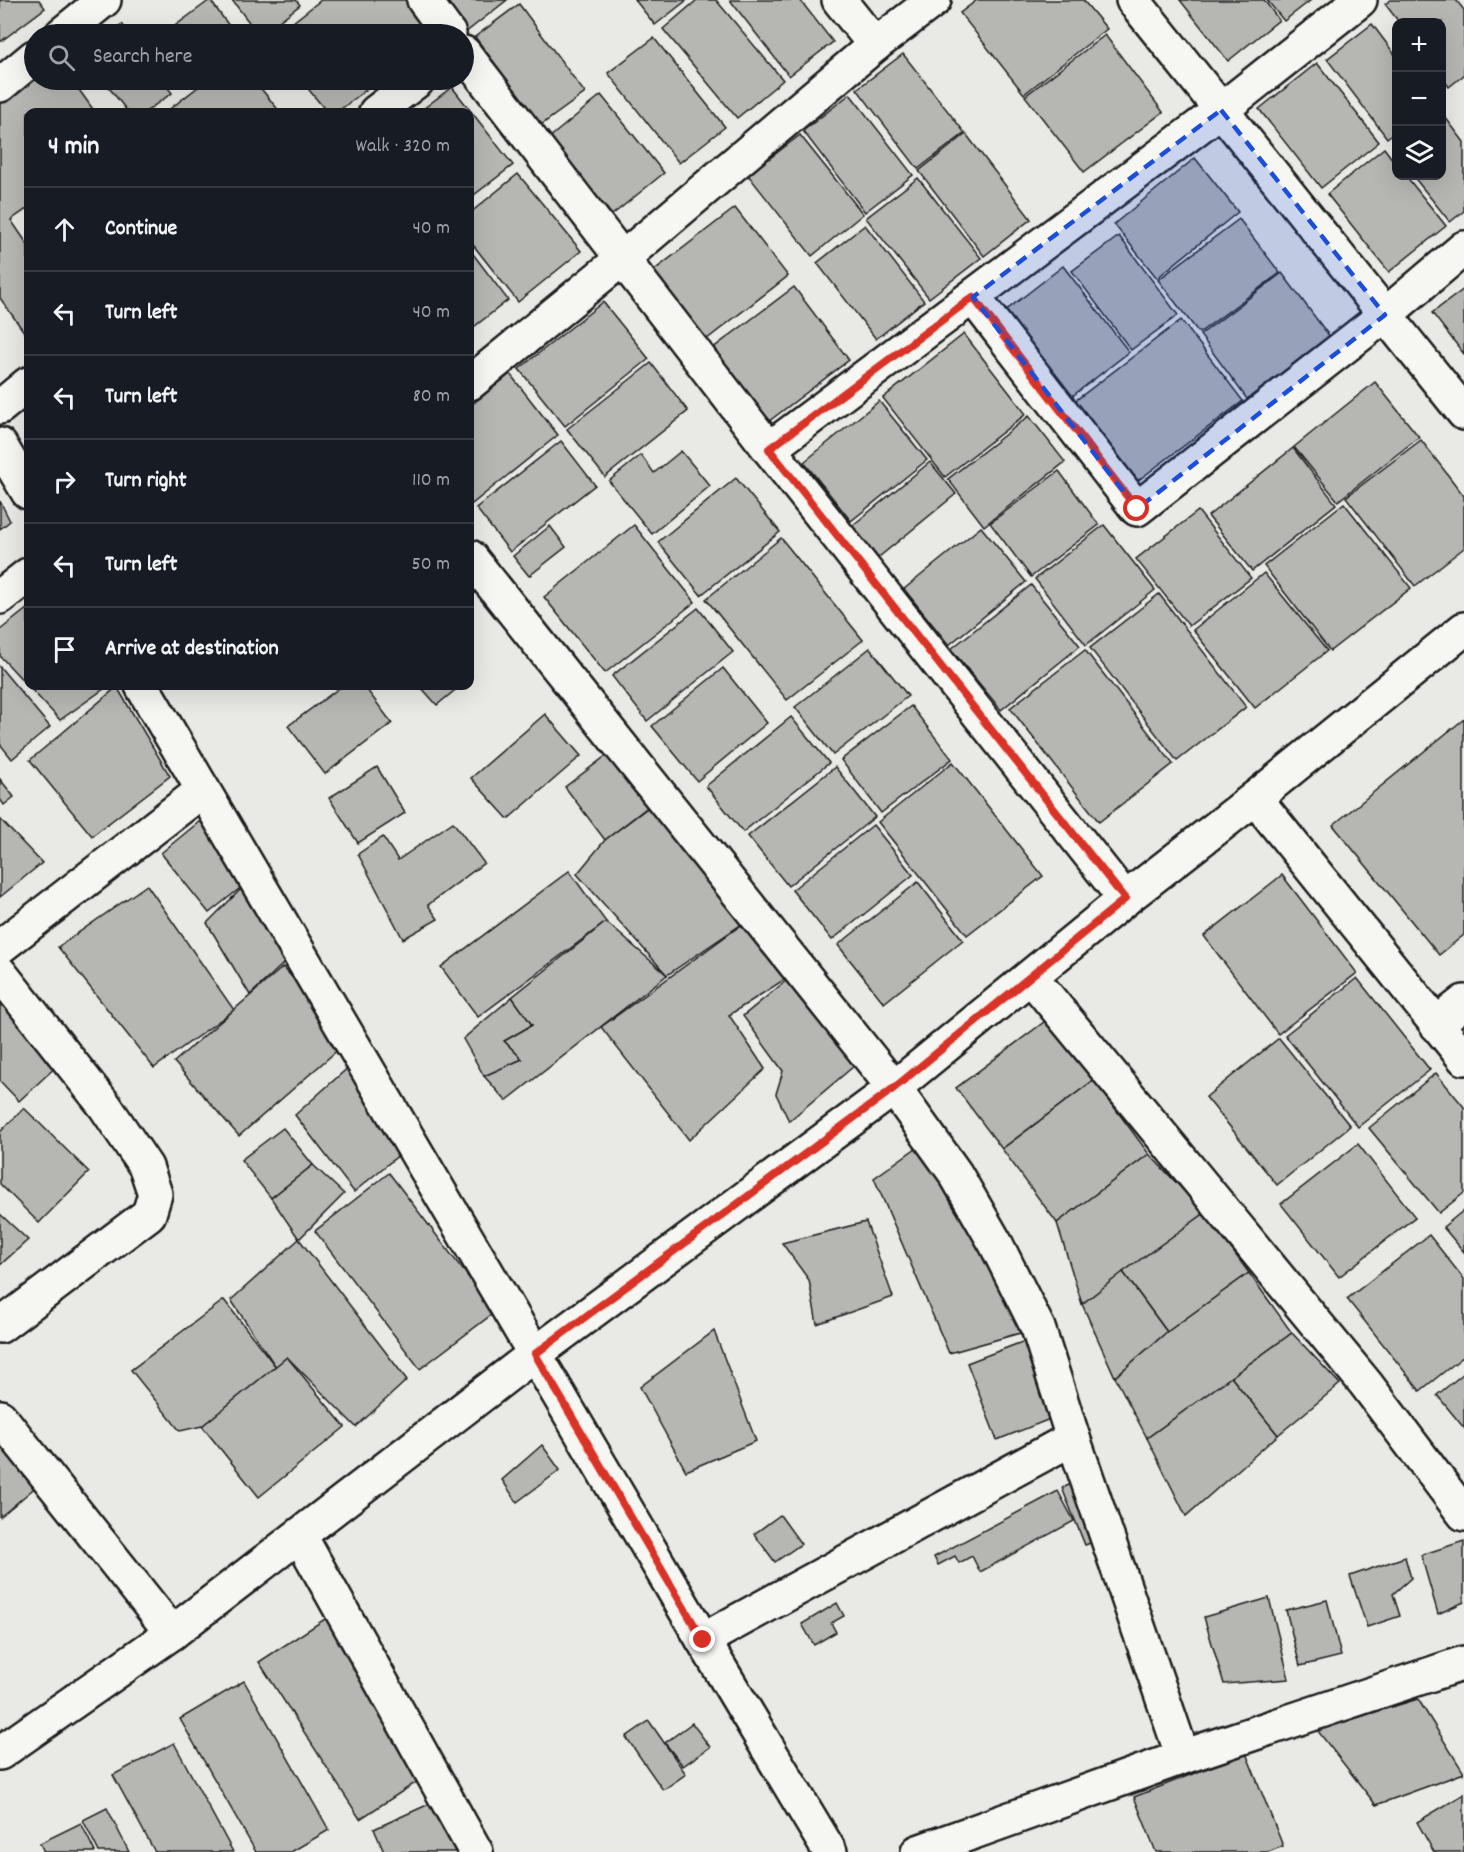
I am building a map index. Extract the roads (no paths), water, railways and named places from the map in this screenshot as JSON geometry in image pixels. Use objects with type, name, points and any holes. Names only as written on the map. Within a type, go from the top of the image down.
[{"type":"street","points":[[74,24],[104,0]]},
{"type":"street","points":[[424,0],[442,24]]},
{"type":"street","points":[[839,0],[875,45]]},
{"type":"street","points":[[474,380],[623,258],[875,45],[934,0]]},
{"type":"street","points":[[1133,0],[1464,413]]},
{"type":"street","points":[[769,449],[1221,110],[1360,0]]},
{"type":"street","points":[[0,85],[24,65]]},
{"type":"street","points":[[474,66],[769,449],[1125,899]]},
{"type":"street","points":[[381,108],[405,90]]},
{"type":"street","points":[[973,297],[1137,509],[1385,315],[1464,248]]},
{"type":"street","points":[[0,407],[24,387]]},
{"type":"street","points":[[0,445],[24,485]]},
{"type":"street","points":[[474,562],[894,1088],[955,1173],[996,1245],[1038,1328],[1073,1438],[1183,1757]]},
{"type":"street","points":[[0,597],[24,578]]},
{"type":"street","points":[[0,1753],[172,1633],[535,1354],[894,1088],[1125,899],[1255,798],[1464,629]]},
{"type":"street","points":[[143,690],[830,1852]]},
{"type":"street","points":[[0,947],[203,790]]},
{"type":"street","points":[[1255,798],[1464,1058]]},
{"type":"street","points":[[0,973],[105,1106],[146,1167],[155,1194],[149,1214],[0,1326]]},
{"type":"street","points":[[1031,977],[1366,1384],[1464,1514]]},
{"type":"street","points":[[1436,1024],[1464,1002]]},
{"type":"street","points":[[0,1417],[172,1633]]},
{"type":"street","points":[[703,1640],[1073,1438]]},
{"type":"street","points":[[300,1536],[476,1852]]},
{"type":"street","points":[[918,1852],[1183,1757],[1464,1663]]}]
